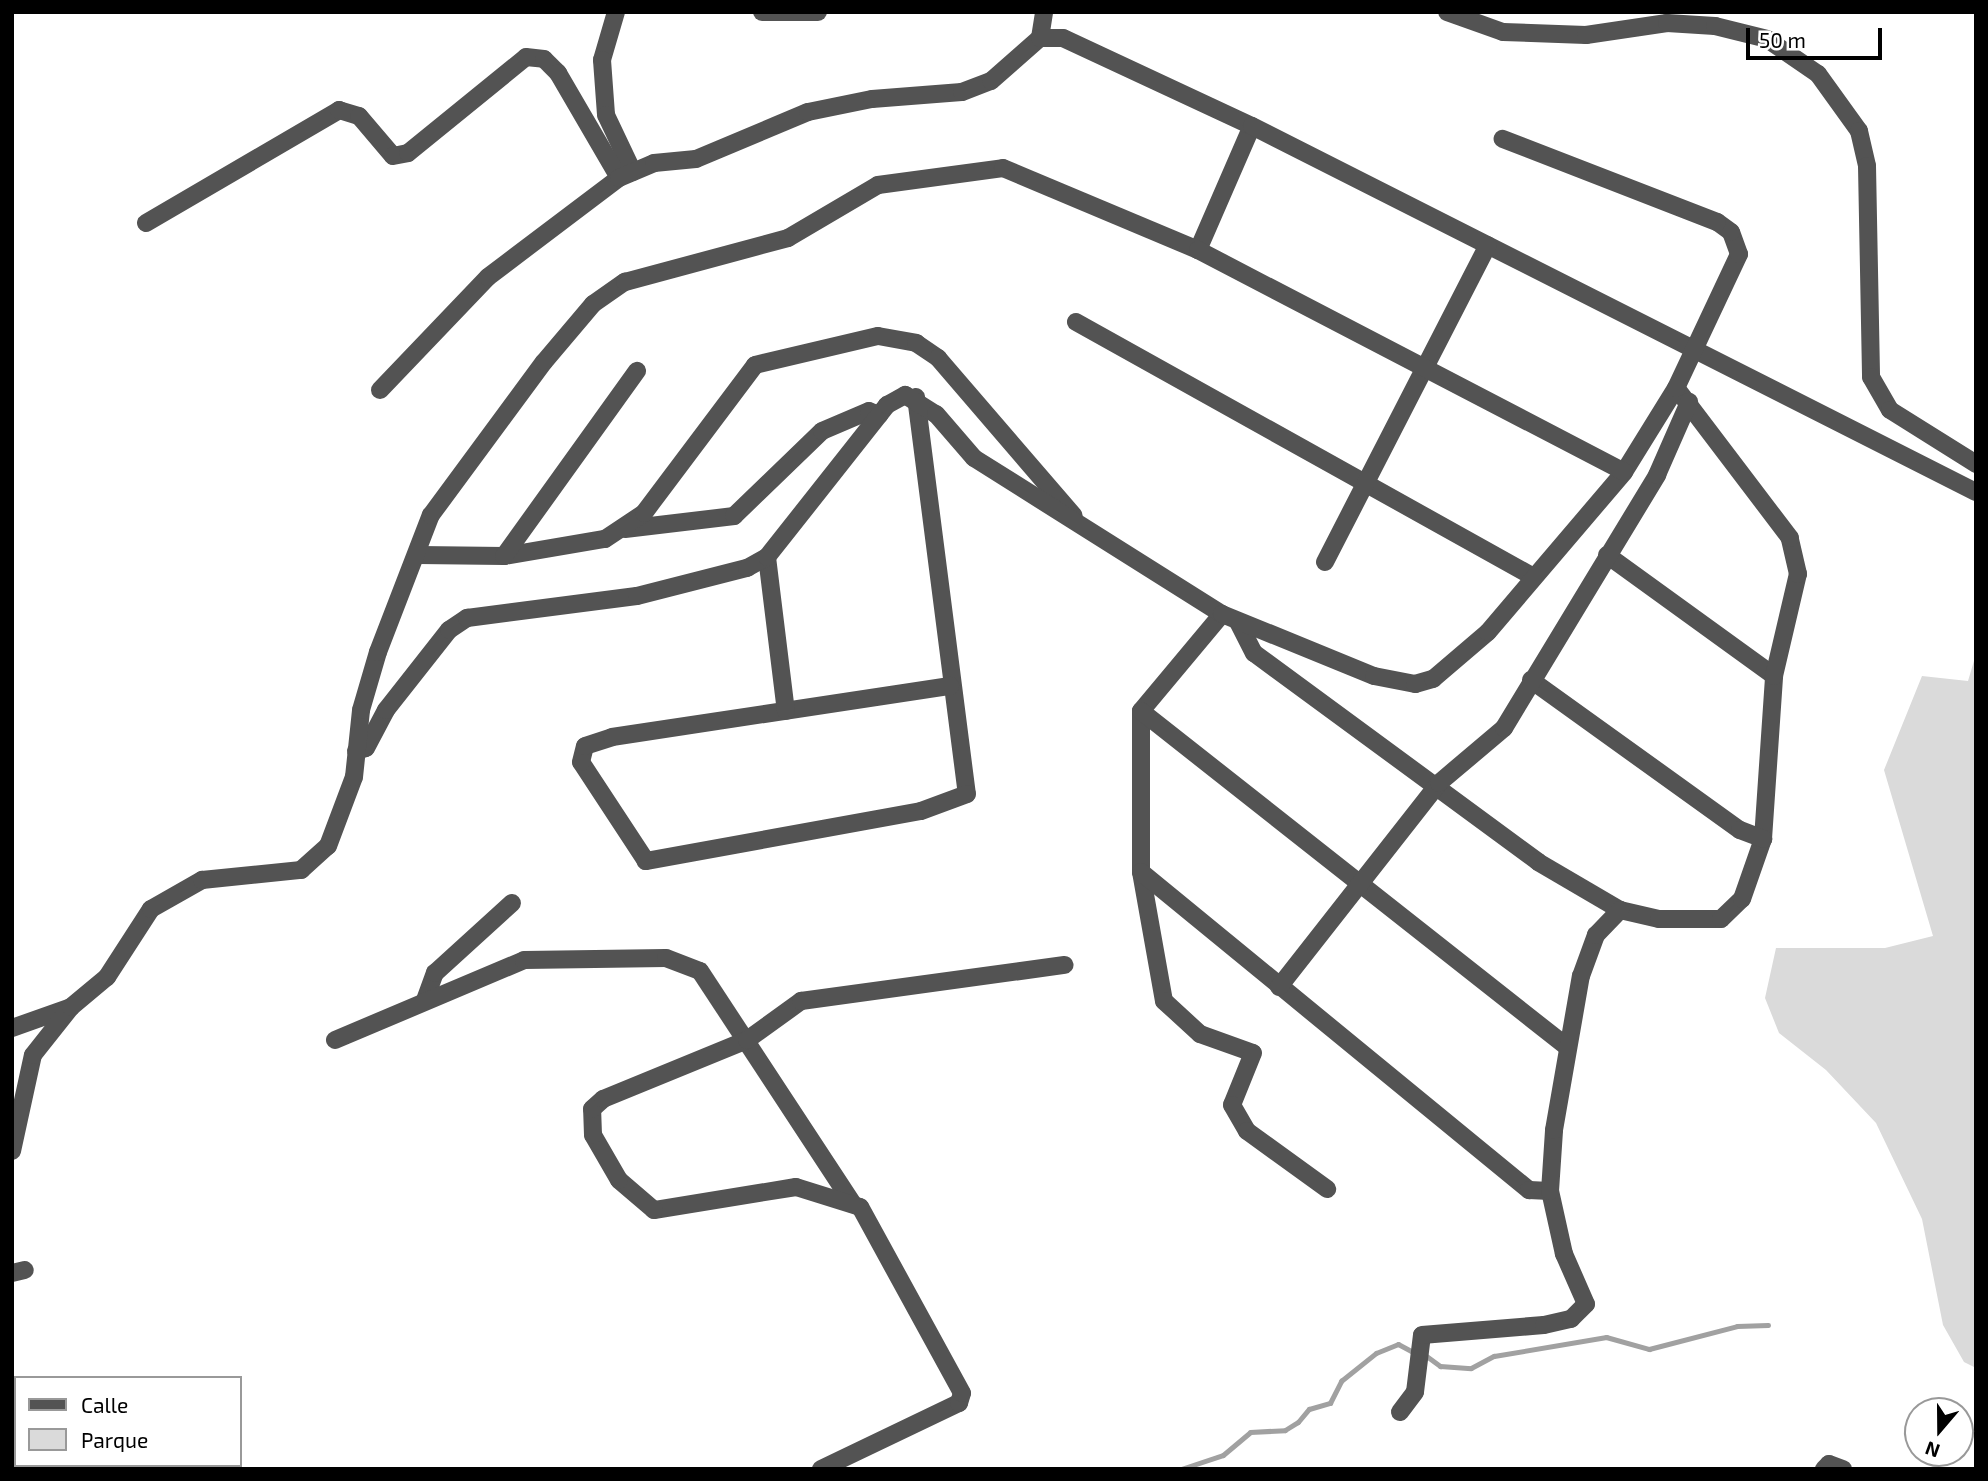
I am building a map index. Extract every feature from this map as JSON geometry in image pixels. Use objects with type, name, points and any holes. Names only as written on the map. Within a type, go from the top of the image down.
[{"type":"street","points":[[616,12],[601,60],[606,115],[626,175]]},
{"type":"street","points":[[762,12],[818,12]]},
{"type":"street","points":[[380,390],[488,277],[626,175],[696,159],[808,113],[872,99],[962,92],[991,81],[1040,38],[1044,12]]},
{"type":"street","points":[[1447,12],[1503,32],[1586,35],[1667,23],[1714,26],[1767,38],[1818,74],[1859,131],[1867,166],[1871,377],[1890,410],[1976,464]]},
{"type":"street","points":[[1040,38],[1063,38],[1089,48],[1252,126],[1694,352],[1976,492]]},
{"type":"street","points":[[146,223],[339,110],[359,116],[393,156],[408,153],[526,57],[544,59],[558,74],[626,175]]},
{"type":"street","points":[[1198,250],[1252,126]]},
{"type":"street","points":[[356,751],[366,748],[386,709],[449,630],[467,618],[637,596],[747,568],[767,557],[879,415],[905,395],[916,397],[974,458],[1222,614],[1361,672],[1415,684],[1433,679],[1488,632],[1530,575],[1624,472],[1676,388],[1739,254],[1731,232],[1503,139]]},
{"type":"street","points":[[12,1152],[28,1067],[71,1007],[107,977],[151,909],[202,880],[272,877],[318,859],[345,810],[378,652],[447,487],[593,304],[625,282],[788,238],[878,185],[1003,169],[1198,250],[1624,472]]},
{"type":"street","points":[[1325,562],[1371,483],[1429,371],[1488,245]]},
{"type":"street","points":[[1076,322],[1371,483],[1530,575]]},
{"type":"street","points":[[625,529],[755,365],[878,337],[916,343],[938,358],[1088,531]]},
{"type":"street","points":[[503,556],[637,371]]},
{"type":"street","points":[[1238,622],[1254,653],[1439,783],[1538,862],[1620,910],[1659,919],[1721,919],[1742,899],[1763,839],[1774,676],[1794,598],[1796,558],[1790,538],[1676,388]]},
{"type":"street","points":[[916,397],[950,686],[969,784],[960,799],[921,811],[646,860],[581,762],[585,746],[950,686]]},
{"type":"street","points":[[1279,988],[1439,783],[1504,728],[1657,474],[1689,402]]},
{"type":"street","points":[[419,555],[503,556],[605,539],[625,529],[734,516],[822,431],[869,411],[879,415]]},
{"type":"street","points":[[1607,555],[1774,676]]},
{"type":"street","points":[[767,557],[786,711]]},
{"type":"street","points":[[1222,614],[1141,711],[1141,872],[1164,1001],[1200,1034],[1253,1054],[1232,1105],[1247,1131],[1327,1189]]},
{"type":"street","points":[[1531,680],[1741,830],[1763,839]]},
{"type":"street","points":[[1141,711],[1566,1046]]},
{"type":"street","points":[[1141,872],[1279,988],[1529,1190],[1550,1191]]},
{"type":"street","points":[[425,1000],[435,973],[512,903]]},
{"type":"street","points":[[1400,1412],[1415,1392],[1422,1335],[1544,1325],[1581,1312],[1586,1297],[1564,1254],[1550,1191],[1566,1046],[1596,934],[1620,910]]},
{"type":"street","points":[[335,1040],[524,960],[666,958],[700,971],[853,1203],[944,1350],[962,1393],[959,1403],[821,1469]]},
{"type":"street","points":[[853,1203],[796,1187],[654,1210],[619,1180],[593,1135],[592,1109],[603,1099],[747,1040],[801,1001],[1065,965]]},
{"type":"street","points":[[12,1028],[71,1007]]},
{"type":"street","points":[[1824,1469],[1829,1464],[1843,1469]]},
{"type":"green space","points":[[1976,654],[1976,1368],[1964,1362],[1943,1325],[1922,1219],[1876,1123],[1826,1070],[1779,1033],[1765,998],[1776,948],[1885,948],[1933,936],[1884,770],[1922,676],[1968,681]]},
{"type":"waterway","points":[[1425,1355],[1440,1366],[1471,1368],[1494,1356],[1606,1337],[1649,1349],[1737,1326],[1768,1325]]},
{"type":"waterway","points":[[1181,1469],[1223,1455],[1250,1432],[1285,1430],[1298,1422],[1309,1409],[1330,1403],[1341,1381],[1376,1353],[1398,1344],[1415,1353]]}]
